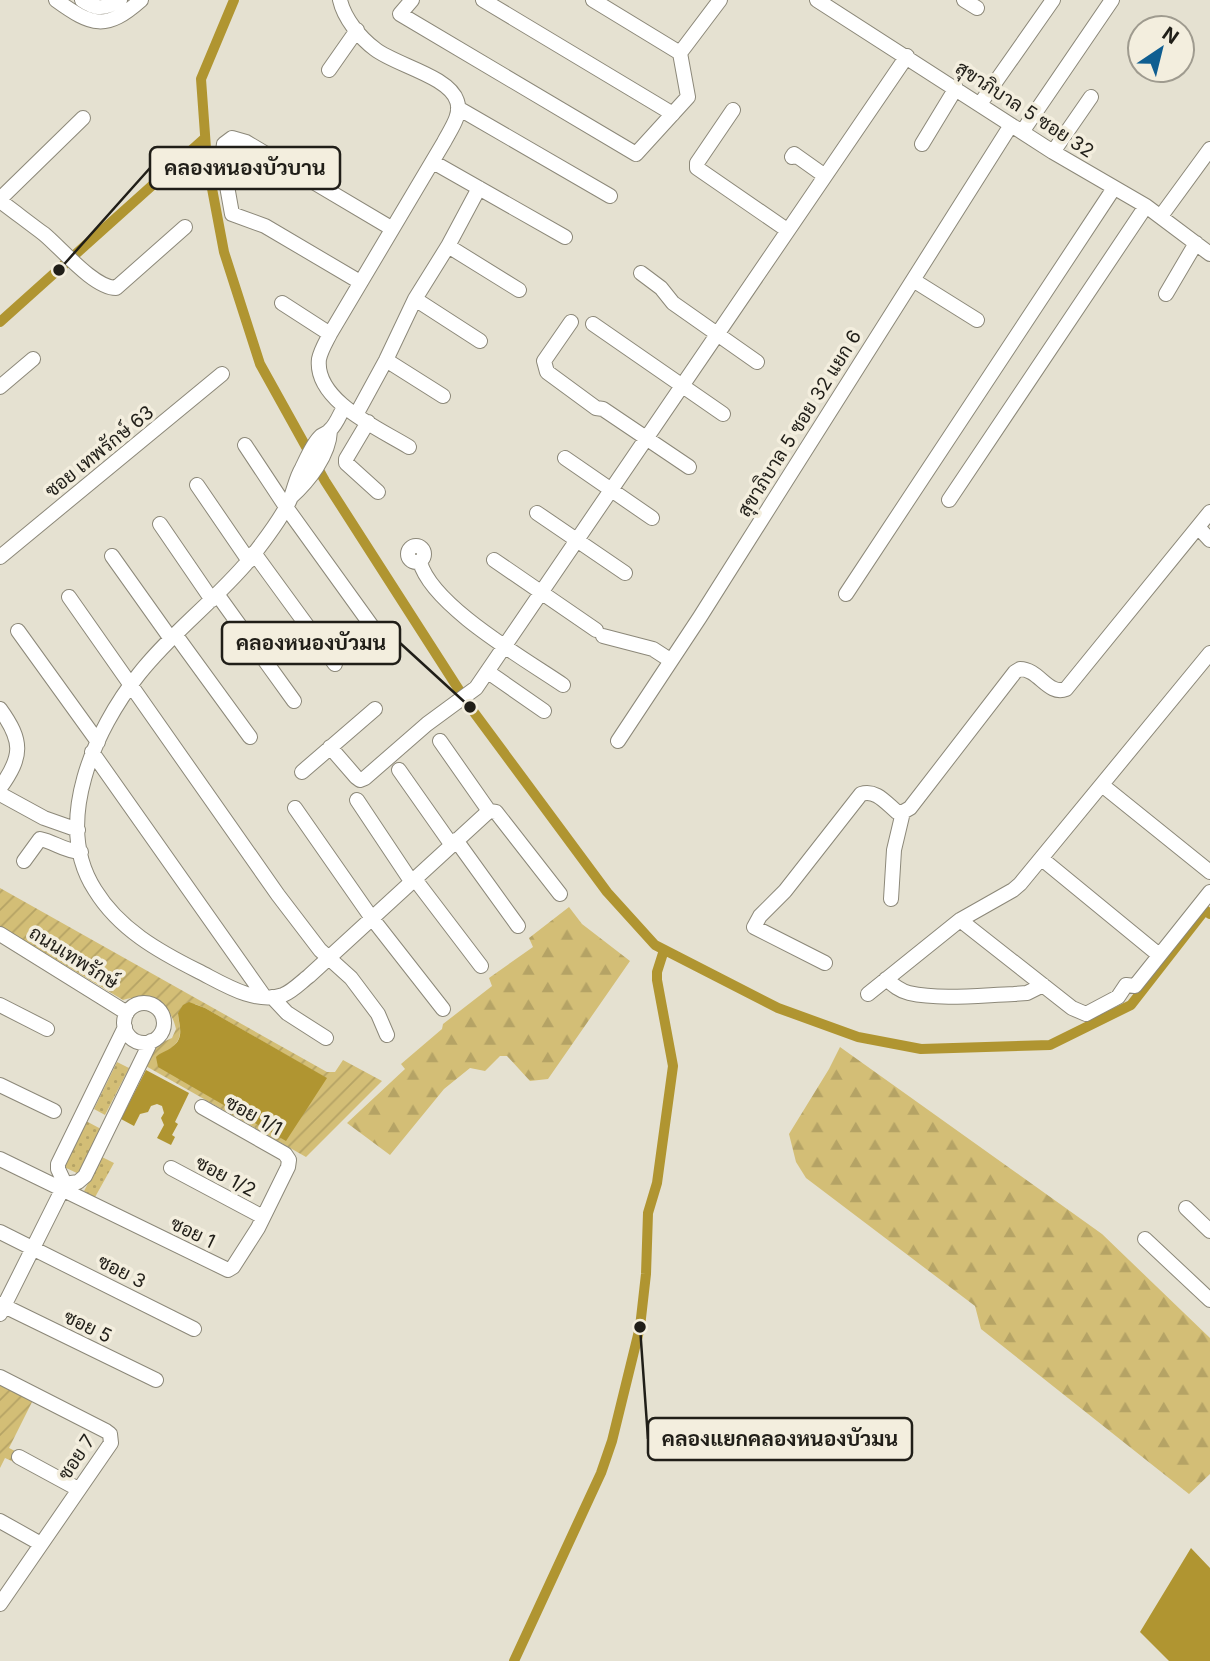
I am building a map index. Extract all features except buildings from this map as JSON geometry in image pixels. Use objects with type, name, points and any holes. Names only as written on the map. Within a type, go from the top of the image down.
[{"type":"street","points":[[82,0],[93,7],[102,8],[120,0]]},
{"type":"street","points":[[63,2],[87,21],[102,23],[128,12],[141,0]]},
{"type":"street","points":[[340,0],[342,8],[357,30],[376,50],[445,85],[453,94],[458,108],[457,117],[433,162],[391,228],[321,351],[319,368],[329,390],[356,415],[409,447]]},
{"type":"street","points":[[412,0],[400,14],[636,154],[688,96],[680,52],[720,0]]},
{"type":"street","points":[[484,0],[673,114]]},
{"type":"street","points":[[593,0],[680,52]]},
{"type":"street","name":"สุขาภิบาล 5 ซอย 32","points":[[817,0],[1053,152],[1146,206],[1210,254]]},
{"type":"street","points":[[964,0],[977,8]]},
{"type":"street","points":[[980,104],[1053,0]]},
{"type":"street","name":"สุขาภิบาล 5 ซอย 32 แยก 6","points":[[618,741],[700,617],[913,280],[1017,128],[1112,0]]},
{"type":"street","points":[[329,70],[357,30]]},
{"type":"street","points":[[330,747],[360,780],[427,724],[457,703],[488,671],[907,56]]},
{"type":"street","points":[[922,144],[956,88]]},
{"type":"street","points":[[1053,152],[1090,97]]},
{"type":"street","points":[[458,108],[610,196]]},
{"type":"street","points":[[733,110],[697,163],[697,167],[787,230]]},
{"type":"street","points":[[83,118],[0,200],[46,235],[107,288],[116,288],[185,227]]},
{"type":"street","points":[[360,282],[265,226],[232,214],[222,158],[224,144],[232,138],[246,142],[391,228]]},
{"type":"street","points":[[1161,216],[1210,149]]},
{"type":"street","points":[[792,157],[794,154],[825,176]]},
{"type":"street","points":[[433,162],[565,237]]},
{"type":"street","points":[[378,492],[346,463],[356,415],[415,299],[449,246],[479,188]]},
{"type":"street","points":[[846,594],[1114,188]]},
{"type":"street","points":[[949,500],[1146,206]]},
{"type":"street","points":[[1166,294],[1196,243]]},
{"type":"street","points":[[449,246],[519,290]]},
{"type":"street","points":[[641,273],[662,288],[673,303],[757,362]]},
{"type":"street","points":[[913,280],[977,320]]},
{"type":"street","points":[[415,299],[480,341]]},
{"type":"street","points":[[282,303],[330,334]]},
{"type":"street","points":[[571,322],[544,361],[547,372],[596,408],[603,409],[689,467]]},
{"type":"street","points":[[593,324],[723,414]]},
{"type":"street","points":[[0,387],[33,359]]},
{"type":"street","points":[[386,360],[443,396]]},
{"type":"street","name":"ซอย เทพรักษ์ 63","points":[[0,557],[222,374]]},
{"type":"street","points":[[356,415],[320,437],[319,450],[307,470],[295,481],[288,502],[252,557],[173,637],[132,684],[95,747],[84,776],[78,830],[81,852],[93,888],[118,919],[152,946],[222,983],[246,993],[268,997],[291,990],[489,811]]},
{"type":"street","points":[[245,445],[288,502],[371,625]]},
{"type":"street","points":[[565,458],[652,518]]},
{"type":"street","points":[[197,485],[335,664]]},
{"type":"street","points":[[825,963],[754,927],[760,916],[785,891],[861,794],[876,794],[897,812],[903,812],[917,801],[1020,668],[1026,669],[1058,692],[1071,686],[1210,512]]},
{"type":"street","points":[[537,513],[625,573]]},
{"type":"street","points":[[160,524],[294,701]]},
{"type":"street","points":[[1198,527],[1210,540]]},
{"type":"street","points":[[112,556],[250,737]]},
{"type":"street","points":[[494,560],[600,633],[653,649],[670,660]]},
{"type":"street","points":[[420,562],[422,571],[430,582],[458,612],[562,685]]},
{"type":"street","points":[[69,597],[278,895],[320,950],[351,978],[379,1014],[387,1035]]},
{"type":"street","points":[[18,631],[268,997],[326,1038]]},
{"type":"street","points":[[868,994],[960,920],[1013,890],[1042,859],[1210,653]]},
{"type":"street","points":[[488,671],[544,711]]},
{"type":"street","points":[[0,709],[17,736],[18,754],[0,788]]},
{"type":"street","points":[[302,772],[375,709]]},
{"type":"street","points":[[440,741],[489,811],[496,812],[559,894]]},
{"type":"street","points":[[399,770],[518,926]]},
{"type":"street","points":[[1102,785],[1210,872]]},
{"type":"street","points":[[0,794],[44,818],[78,830]]},
{"type":"street","points":[[357,800],[412,879],[481,967]]},
{"type":"street","points":[[295,808],[371,917],[443,1009]]},
{"type":"street","points":[[891,899],[894,850],[903,812]]},
{"type":"street","points":[[24,861],[40,839],[61,849],[81,852]]},
{"type":"street","points":[[1042,859],[1159,955]]},
{"type":"street","points":[[960,920],[1072,1008],[1086,1014],[1118,997],[1126,985],[1135,986],[1210,892]]},
{"type":"street","name":"ถนนเทพรักษ์","points":[[0,934],[126,1020]]},
{"type":"street","points":[[886,979],[908,993],[928,995],[1027,993],[1043,985]]},
{"type":"street","points":[[0,1004],[47,1030]]},
{"type":"street","points":[[1,1308],[63,1187],[58,1164],[126,1020],[136,1004],[155,1006],[163,1016],[163,1028],[151,1041],[138,1041],[132,1038],[126,1020]]},
{"type":"street","points":[[63,1187],[78,1182],[85,1176],[151,1041]]},
{"type":"street","points":[[0,1085],[54,1111]]},
{"type":"street","name":"ซอย 1/1","points":[[202,1107],[287,1156]]},
{"type":"street","name":"ซอย 1","points":[[0,1158],[225,1269],[233,1267],[263,1217],[288,1167],[287,1156]]},
{"type":"street","name":"ซอย 1/2","points":[[171,1168],[263,1217]]},
{"type":"street","points":[[1186,1208],[1210,1231]]},
{"type":"street","name":"ซอย 3","points":[[0,1232],[194,1329]]},
{"type":"street","points":[[1145,1239],[1210,1300]]},
{"type":"street","name":"ซอย 5","points":[[1,1308],[156,1380]]},
{"type":"street","name":"ซอย 7","points":[[0,1377],[110,1434],[111,1443],[1,1599]]},
{"type":"street","points":[[19,1457],[78,1489]]},
{"type":"street","points":[[0,1521],[41,1544]]},
{"type":"green space","points":[[0,888],[327,1072],[335,1072],[343,1060],[382,1081],[306,1157],[144,1065],[152,1047],[172,1038],[176,1029],[169,1012],[157,1001],[141,997],[123,1000],[0,926]],"holes":[[[195,1004],[326,1078],[170,1049],[179,1037],[178,1013]]]},
{"type":"green space","points":[[569,907],[582,924],[630,961],[548,1079],[530,1081],[507,1056],[500,1056],[485,1071],[470,1068],[444,1089],[390,1155],[347,1123],[405,1069],[401,1064],[442,1029],[443,1024],[492,986],[489,978],[533,947],[529,938]]},
{"type":"green space","points":[[840,1047],[1102,1234],[1210,1338],[1210,1474],[1189,1494],[981,1329],[975,1306],[806,1178],[796,1162],[789,1134]]},
{"type":"green space","points":[[117,1062],[129,1068],[105,1115],[94,1109]]},
{"type":"green space","points":[[86,1121],[101,1129],[79,1174],[64,1167]]},
{"type":"green space","points":[[102,1157],[114,1163],[94,1199],[84,1191]]},
{"type":"green space","points":[[0,1383],[33,1400],[9,1448],[19,1453],[14,1462],[5,1458],[0,1468]]},
{"type":"shaded area","points":[[189,1002],[205,1008],[327,1078],[286,1141],[158,1067],[156,1057],[179,1040],[178,1013],[183,1005]]},
{"type":"shaded area","points":[[146,1070],[189,1093],[175,1122],[178,1124],[172,1135],[175,1137],[171,1145],[157,1138],[164,1125],[161,1118],[164,1113],[162,1106],[151,1106],[148,1112],[140,1114],[134,1126],[121,1119]]},
{"type":"shaded area","points":[[1191,1548],[1210,1568],[1210,1661],[1169,1661],[1140,1632]]},
{"type":"waterway","points":[[234,0],[201,79],[207,162],[224,252],[260,364],[325,481],[470,707],[607,892],[655,945],[778,1008],[858,1037],[921,1049],[1050,1045],[1131,1005],[1205,910],[1210,914]]},
{"type":"waterway","points":[[0,322],[205,138]]},
{"type":"waterway","points":[[514,1661],[601,1473],[612,1441],[640,1327],[646,1274],[648,1213],[657,1183],[673,1066],[657,980],[664,950]]},
{"type":"place","name":"คลองหนองบัวบาน","points":[[59,270]]},
{"type":"place","name":"คลองหนองบัวมน","points":[[470,707]]},
{"type":"place","name":"คลองแยกคลองหนองบัวมน","points":[[640,1327]]}]
